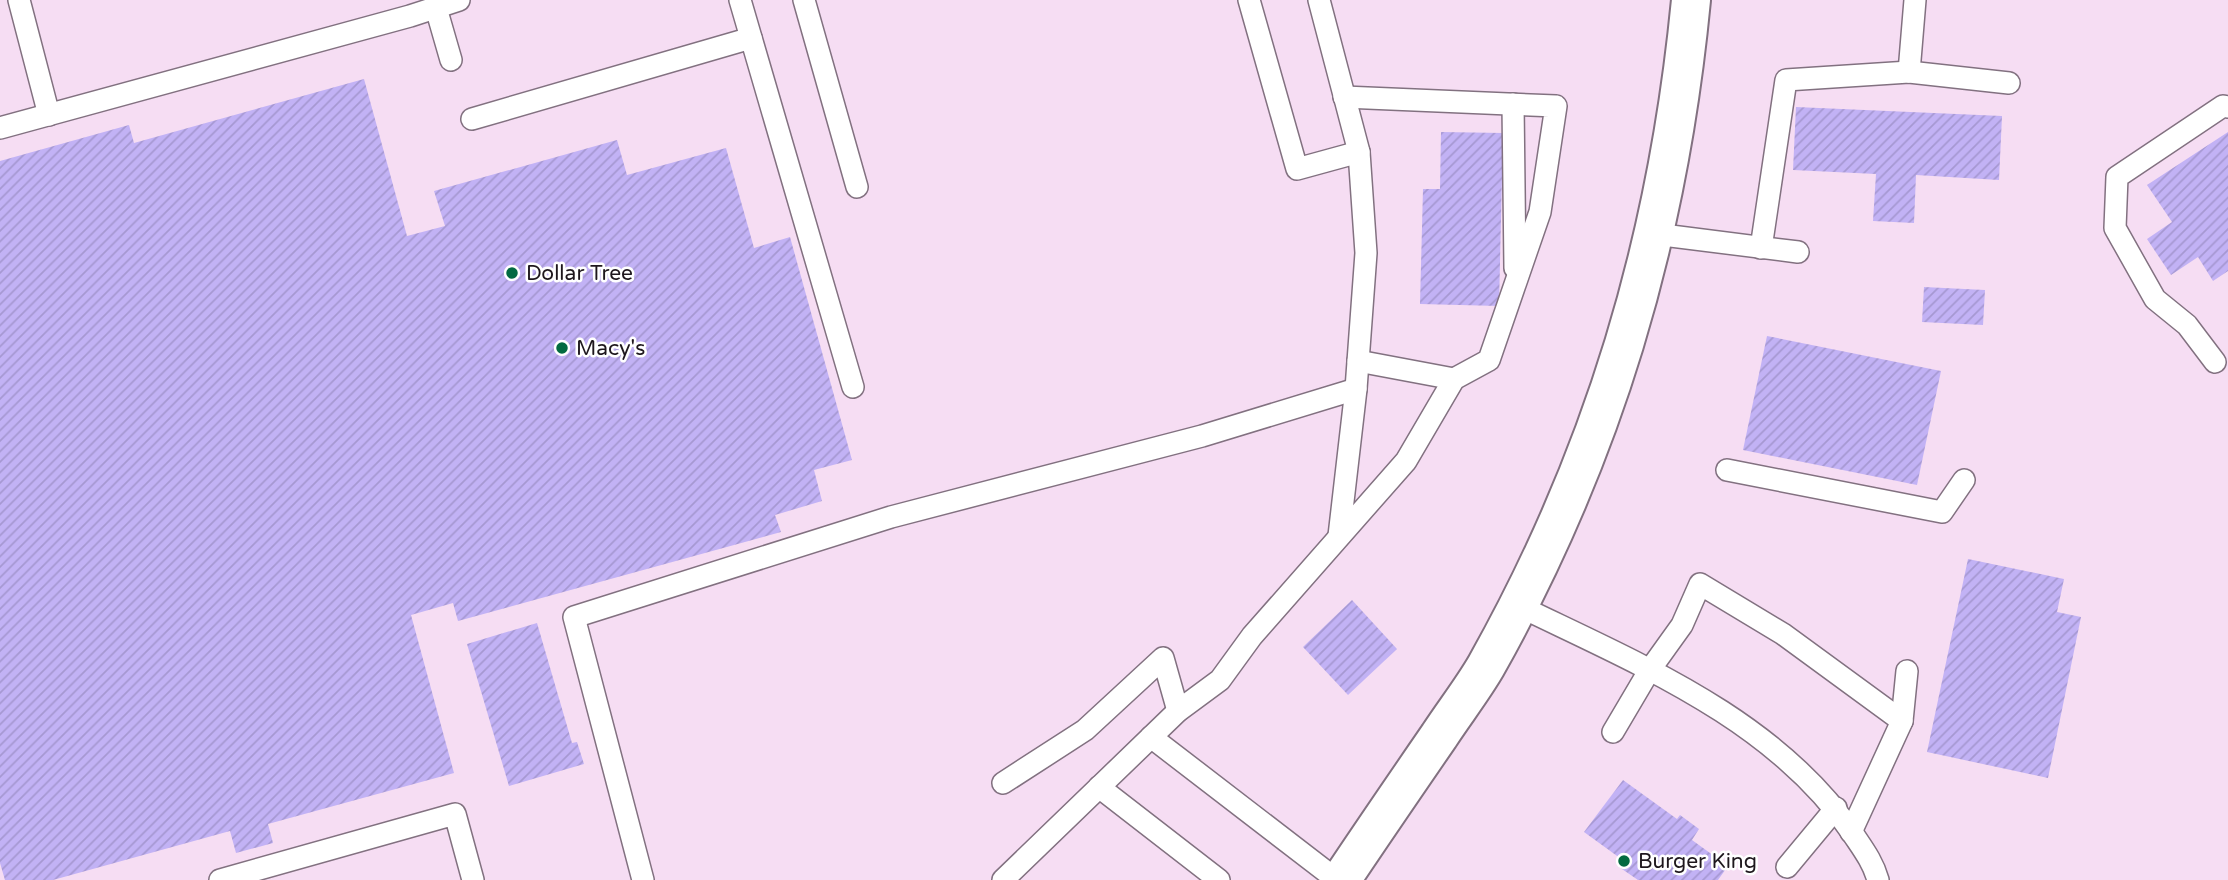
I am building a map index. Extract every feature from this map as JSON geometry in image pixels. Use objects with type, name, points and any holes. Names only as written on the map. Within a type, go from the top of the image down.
[{"type":"main road","points":[[1339,880],[1485,668],[1549,545],[1592,443],[1636,311],[1655,234],[1682,93],[1691,0]]},
{"type":"lane","points":[[19,0],[49,115]]},
{"type":"lane","points":[[0,128],[459,0]]},
{"type":"lane","points":[[740,0],[853,387]]},
{"type":"lane","points":[[804,0],[857,187]]},
{"type":"lane","points":[[1249,0],[1297,169],[1359,152]]},
{"type":"lane","points":[[1319,0],[1359,152],[1366,253],[1356,388],[1339,536]]},
{"type":"lane","points":[[1909,72],[1915,0]]},
{"type":"lane","points":[[436,8],[451,60]]},
{"type":"lane","points":[[472,119],[751,38]]},
{"type":"lane","points":[[1761,248],[1786,79],[1909,72],[2009,83]]},
{"type":"lane","points":[[1003,880],[1178,711],[1220,680],[1252,636],[1406,461],[1454,379],[1489,360],[1540,212],[1556,106],[1344,97]]},
{"type":"lane","points":[[1513,104],[1515,284]]},
{"type":"lane","points":[[2215,362],[2187,325],[2155,299],[2115,228],[2117,177],[2225,107]]},
{"type":"lane","points":[[1655,234],[1798,252]]},
{"type":"lane","points":[[1358,361],[1454,379]]},
{"type":"lane","points":[[643,880],[574,617],[891,517],[1202,436],[1356,388]]},
{"type":"lane","points":[[1727,471],[1942,512],[1964,480]]},
{"type":"lane","points":[[1613,732],[1649,671],[1682,625],[1700,584],[1783,634],[1902,721]]},
{"type":"lane","points":[[1517,605],[1649,671],[1750,728],[1836,808],[1874,865],[1878,880]]},
{"type":"lane","points":[[1003,783],[1084,730],[1163,658],[1178,711]]},
{"type":"lane","points":[[1851,832],[1902,721],[1907,671]]},
{"type":"lane","points":[[1150,737],[1339,880]]},
{"type":"lane","points":[[1099,787],[1219,880]]},
{"type":"lane","points":[[1787,867],[1836,808]]},
{"type":"lane","points":[[220,880],[455,814],[473,880]]},
{"type":"shaded area","points":[[0,0],[2228,0],[2228,880],[0,880]]},
{"type":"building","points":[[364,79],[407,236],[445,226],[434,191],[617,140],[627,175],[726,148],[754,248],[790,237],[852,460],[814,470],[822,501],[775,515],[781,532],[458,621],[453,603],[411,615],[454,773],[268,824],[273,843],[236,853],[230,831],[53,880],[5,880],[0,863],[0,161],[129,125],[134,143]]},
{"type":"building","points":[[1796,107],[2002,116],[1999,180],[1916,175],[1914,223],[1873,221],[1876,174],[1793,170]]},
{"type":"building","points":[[1441,132],[1503,133],[1499,306],[1420,304],[1423,189],[1440,189]]},
{"type":"building","points":[[2228,132],[2228,271],[2213,281],[2198,257],[2171,275],[2147,239],[2172,222],[2147,185]]},
{"type":"building","points":[[1924,287],[1985,290],[1983,325],[1922,322]]},
{"type":"building","points":[[1767,336],[1941,371],[1917,485],[1743,450]]},
{"type":"building","points":[[1968,559],[2064,579],[2057,612],[2081,617],[2048,778],[1927,752]]},
{"type":"building","points":[[1352,600],[1397,649],[1348,695],[1303,647]]},
{"type":"building","points":[[537,623],[572,743],[577,742],[584,764],[509,786],[467,644]]},
{"type":"building","points":[[1623,780],[1677,819],[1680,815],[1699,829],[1692,840],[1728,866],[1718,880],[1638,880],[1619,867],[1624,861],[1584,832]]},
{"type":"place","name":"Dollar Tree","points":[[512,273]]},
{"type":"place","name":"Macy's","points":[[562,348]]},
{"type":"place","name":"Burger King","points":[[1624,861]]}]
